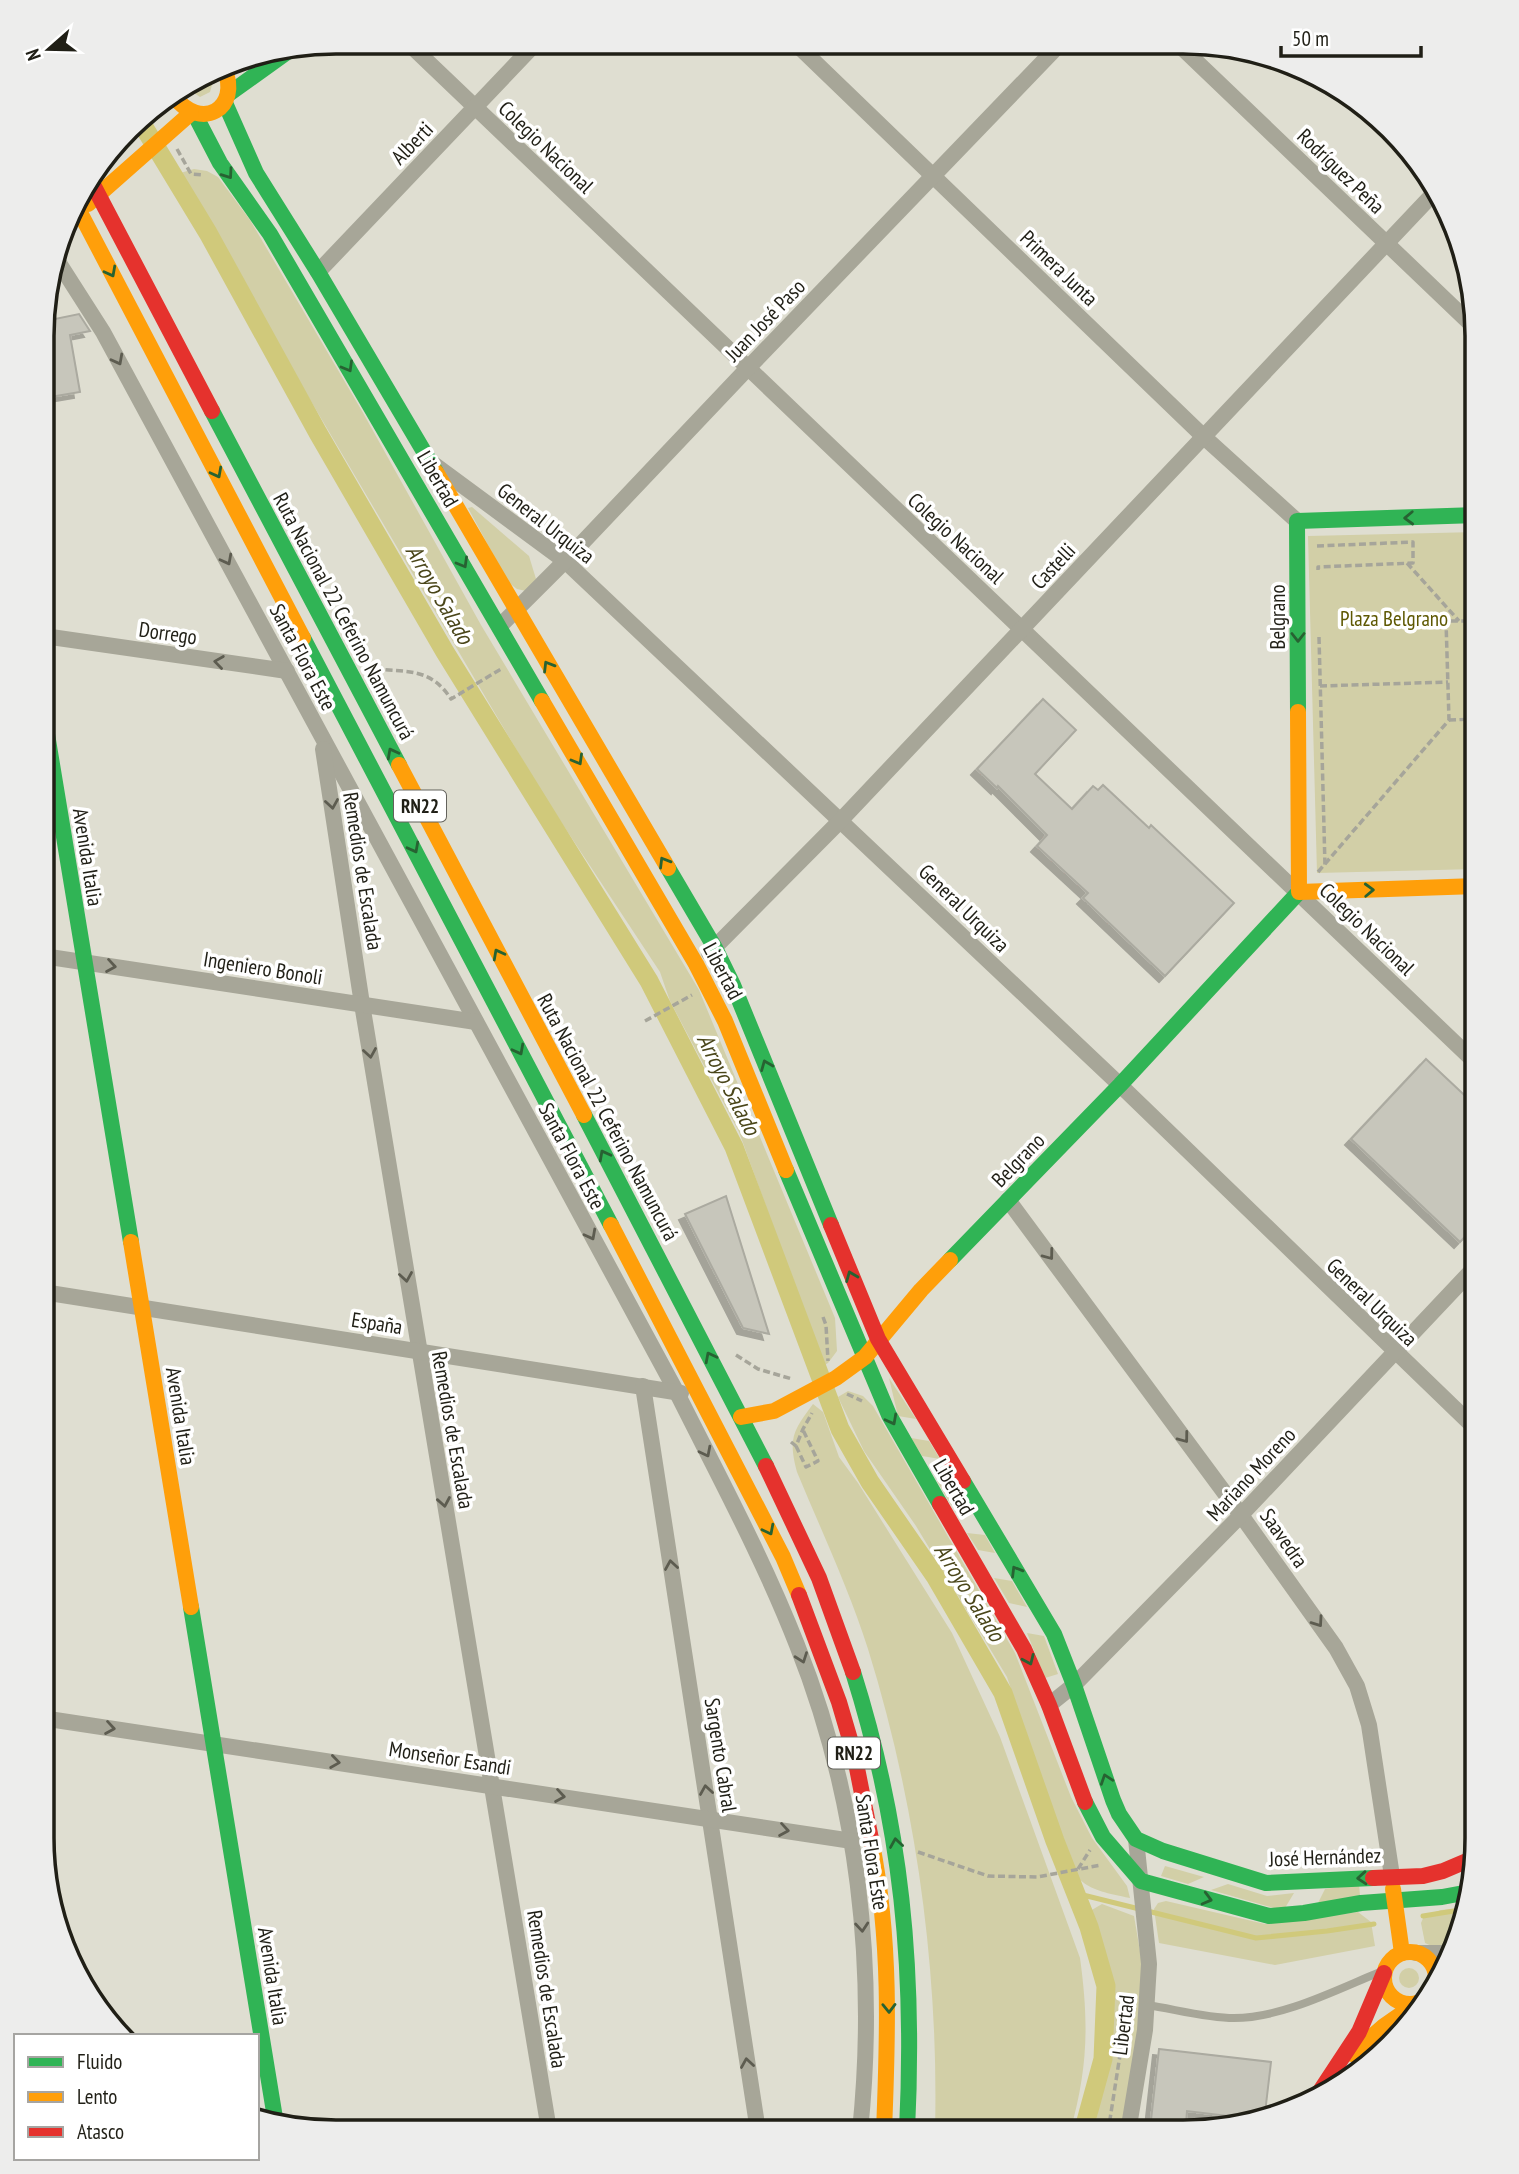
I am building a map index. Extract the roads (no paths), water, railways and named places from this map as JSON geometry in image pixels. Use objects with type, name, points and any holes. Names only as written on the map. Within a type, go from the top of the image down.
[{"type":"main road","points":[[88,204],[193,114],[210,114],[275,61]]},
{"type":"main road","name":"Libertad","points":[[228,76],[227,98],[256,173],[318,272],[715,948],[733,985],[878,1339],[1054,1634],[1116,1807],[1136,1839]]},
{"type":"main road","name":"Libertad","points":[[179,103],[193,114],[220,163],[270,234],[696,964],[725,1021],[889,1415],[1024,1649],[1049,1705],[1093,1820],[1107,1843],[1141,1881]]},
{"type":"main road","name":"Ruta Nacional 22 Ceferino Namuncurá","points":[[96,189],[741,1417],[796,1528],[839,1629],[876,1748],[896,1845],[907,1924],[910,1970],[908,2120]]},
{"type":"main road","name":"RN22","points":[[80,219],[704,1404],[783,1557],[803,1604],[839,1702],[854,1753],[874,1850],[885,1927],[889,2019],[884,2120]]},
{"type":"main road","points":[[1297,521],[1465,516]]},
{"type":"main road","name":"Belgrano","points":[[741,1417],[774,1411],[813,1399],[833,1372],[865,1357],[921,1290],[1120,1085],[1299,892],[1297,521]]},
{"type":"main road","name":"Avenida Italia","points":[[54,778],[274,2112]]},
{"type":"main road","points":[[1299,892],[1465,886]]},
{"type":"main road","name":"José Hernández","points":[[1136,1839],[1163,1851],[1266,1883],[1423,1876],[1463,1862]]},
{"type":"main road","name":"Saavedra","points":[[1392,1876],[1394,1901],[1409,1953]]},
{"type":"main road","points":[[1141,1881],[1269,1916],[1289,1916],[1363,1903],[1447,1898],[1459,1895]]},
{"type":"main road","points":[[1329,2079],[1363,2024],[1391,1961],[1409,1953],[1427,1959],[1433,1968]]},
{"type":"main road","points":[[1385,1971],[1385,1986],[1392,1997],[1404,2004],[1411,2002]]},
{"type":"main road","points":[[1337,2067],[1403,2013]]},
{"type":"street","name":"Colegio Nacional","points":[[419,54],[1465,1052]]},
{"type":"street","name":"Alberti","points":[[318,272],[526,54]]},
{"type":"street","name":"Primera Junta","points":[[806,54],[1204,437],[1297,521]]},
{"type":"street","name":"Juan José Paso","points":[[500,626],[1051,54]]},
{"type":"street","name":"Rodríguez Peña","points":[[1189,54],[1464,317]]},
{"type":"street","name":"Castelli","points":[[696,964],[841,820],[1429,198]]},
{"type":"street","name":"Santa Flora Este","points":[[63,269],[103,332],[676,1391],[756,1551],[798,1647],[821,1715],[852,1840],[865,1971],[865,2046],[861,2120]]},
{"type":"street","name":"General Urquiza","points":[[397,450],[429,460],[565,561],[1120,1085],[1465,1420]]},
{"type":"street","name":"Dorrego","points":[[54,637],[287,671]]},
{"type":"street","name":"Remedios de Escalada","points":[[321,736],[362,1004],[547,2120]]},
{"type":"street","name":"Ingeniero Bonoli","points":[[54,958],[476,1022]]},
{"type":"street","name":"Saavedra","points":[[1008,1200],[1336,1648],[1357,1686],[1369,1725],[1392,1876]]},
{"type":"street","name":"Mariano Moreno","points":[[1049,1705],[1074,1685],[1241,1515],[1465,1278]]},
{"type":"street","name":"España","points":[[54,1294],[676,1391],[725,1415],[741,1417]]},
{"type":"street","name":"Sargento Cabral","points":[[643,1386],[756,2120]]},
{"type":"street","name":"Monseñor Esandi","points":[[54,1720],[852,1840]]},
{"type":"street","name":"Libertad","points":[[1130,2120],[1147,2005],[1149,1964],[1147,1922],[1136,1839]]},
{"type":"street","points":[[1409,1953],[1440,1953]]},
{"type":"lane","points":[[1147,2005],[1233,2018],[1269,2014],[1385,1971]]},
{"type":"waterway","name":"Arroyo Salado","points":[[145,129],[208,233],[318,433],[445,652],[649,981],[734,1147],[840,1429],[870,1482],[935,1576],[1003,1693],[1055,1841],[1089,1927],[1106,1986],[1103,2059],[1086,2120]]},
{"type":"waterway","points":[[1075,1893],[1256,1938],[1374,1924]]},
{"type":"waterway","points":[[1423,1916],[1455,1911]]},
{"type":"park label","name":"Plaza Belgrano","points":[[1394,618]]}]
